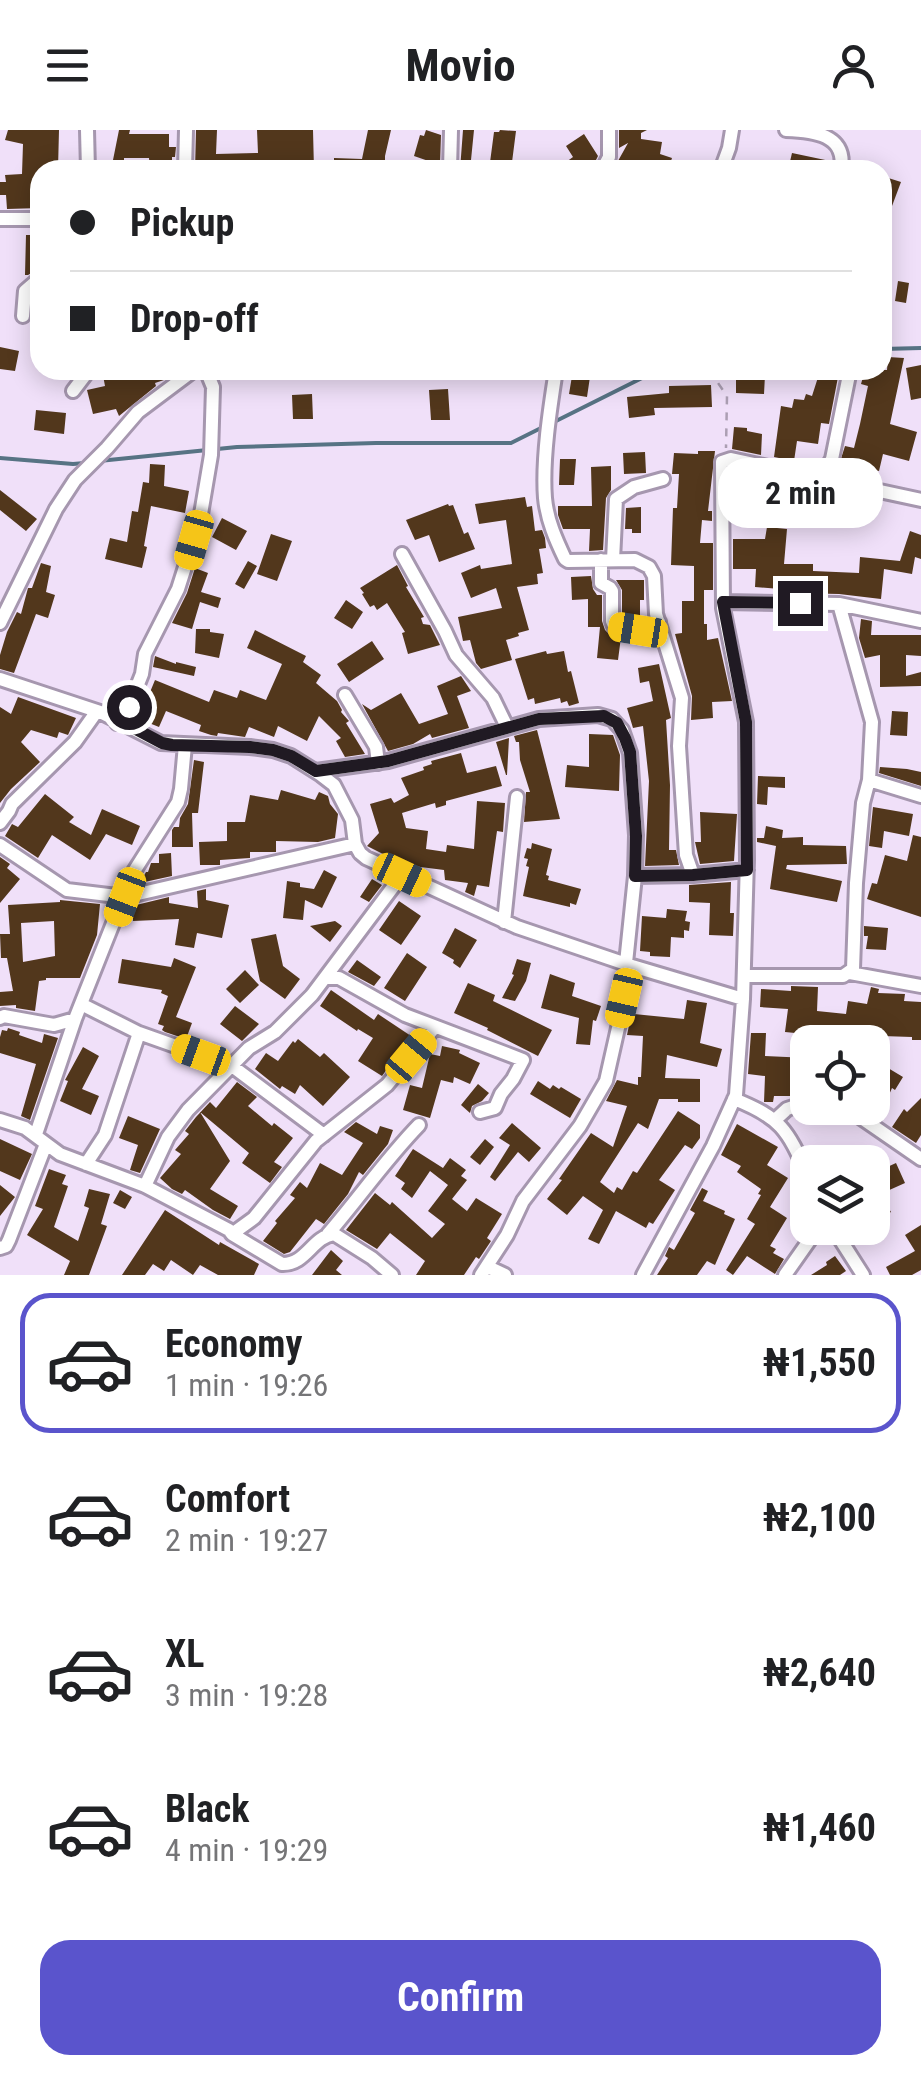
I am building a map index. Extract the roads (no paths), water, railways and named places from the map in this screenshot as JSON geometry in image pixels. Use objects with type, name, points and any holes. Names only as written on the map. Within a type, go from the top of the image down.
[{"type":"street","points":[[88,130],[88,160]]},
{"type":"street","points":[[185,160],[186,130]]},
{"type":"street","points":[[450,160],[451,130]]},
{"type":"street","points":[[607,160],[609,130]]},
{"type":"street","points":[[725,160],[732,130]]},
{"type":"street","points":[[786,130],[816,133],[832,140],[842,152],[842,160]]},
{"type":"street","points":[[0,219],[30,219]]},
{"type":"street","points":[[23,316],[24,290],[30,286]]},
{"type":"street","points":[[73,392],[81,380]]},
{"type":"street","points":[[0,623],[56,509],[75,480],[138,412],[181,380]]},
{"type":"street","points":[[118,722],[127,712],[142,674],[145,654],[178,589],[200,520],[211,456],[210,380]]},
{"type":"street","points":[[555,380],[545,498],[565,559],[635,560],[649,567],[654,576],[655,606],[682,698],[679,746],[686,855],[693,875]]},
{"type":"street","points":[[820,478],[832,459],[848,380]]},
{"type":"street","points":[[643,1275],[734,1100],[744,976],[746,722],[723,602],[722,462],[726,459],[921,500]]},
{"type":"street","points":[[659,622],[638,630],[614,626],[611,589],[602,584],[616,499],[634,487],[663,479]]},
{"type":"street","points":[[402,554],[456,655],[494,698],[507,727]]},
{"type":"street","points":[[723,602],[838,604],[921,621]]},
{"type":"street","points":[[838,604],[872,722],[856,884],[854,964],[850,973]]},
{"type":"street","points":[[0,679],[97,711],[162,743],[250,747],[291,756],[334,785],[352,820],[360,854],[366,858],[504,922],[743,999]]},
{"type":"street","points":[[345,695],[376,747],[378,763]]},
{"type":"street","points":[[0,823],[12,804],[75,742],[97,711]]},
{"type":"street","points":[[316,771],[378,763],[539,719],[598,715],[617,723],[625,738],[630,752],[635,876],[629,964],[606,1081],[580,1126],[523,1201],[485,1271],[505,1275]]},
{"type":"street","points":[[0,1248],[9,1240],[76,1019],[133,873],[178,802],[185,746]]},
{"type":"street","points":[[868,780],[921,796]]},
{"type":"street","points":[[504,922],[518,796]]},
{"type":"street","points":[[0,846],[68,890],[125,897],[356,844]]},
{"type":"street","points":[[635,876],[747,870]]},
{"type":"street","points":[[145,1186],[188,1110],[249,1048],[281,1027],[327,978],[402,875]]},
{"type":"street","points":[[744,976],[850,973],[921,986]]},
{"type":"street","points":[[327,978],[338,978],[405,1016],[523,1060],[494,1110],[480,1112]]},
{"type":"street","points":[[82,1004],[139,1033],[232,1066],[324,1135]]},
{"type":"street","points":[[0,1018],[54,1025],[76,1019]]},
{"type":"street","points":[[232,1234],[254,1218],[316,1141],[380,1092],[435,1027]]},
{"type":"street","points":[[86,1164],[105,1135],[139,1033]]},
{"type":"street","points":[[734,1100],[763,1110],[793,1145]]},
{"type":"street","points":[[775,1120],[790,1108]]},
{"type":"street","points":[[0,1120],[25,1128],[60,1154],[145,1186],[213,1220],[282,1264],[298,1261],[328,1234],[419,1125]]},
{"type":"street","points":[[872,1125],[921,1159]]},
{"type":"street","points":[[328,1234],[342,1237],[392,1275]]},
{"type":"street","points":[[785,1275],[806,1245]]},
{"type":"street","points":[[844,1245],[863,1275]]},
{"type":"waterway","points":[[892,349],[921,348]]},
{"type":"waterway","points":[[554,422],[638,380]]},
{"type":"waterway","points":[[99,461],[237,447],[511,443],[545,426]]},
{"type":"waterway","points":[[0,458],[85,463]]}]
